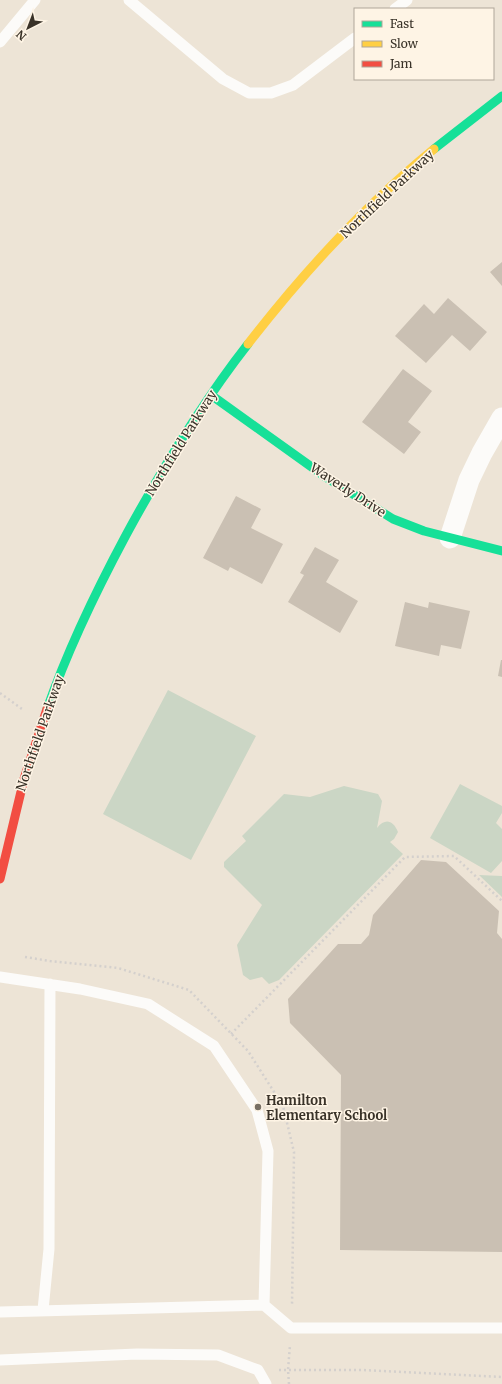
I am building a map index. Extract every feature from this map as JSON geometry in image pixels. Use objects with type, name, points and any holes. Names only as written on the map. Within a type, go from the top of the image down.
[{"type":"street","name":"Northfield Parkway","points":[[0,879],[19,797],[42,721],[57,682],[83,620],[113,560],[145,500],[178,445],[211,395],[254,336],[301,280],[361,215],[441,143],[502,96]]},
{"type":"street","name":"Waverly Drive","points":[[211,395],[327,478],[387,516],[424,531],[502,551]]},
{"type":"street","points":[[450,538],[469,480],[482,453],[502,418]]},
{"type":"lane","points":[[0,42],[35,0]]},
{"type":"lane","points":[[129,0],[218,75],[249,93],[271,93],[293,85],[354,39]]},
{"type":"lane","points":[[395,8],[407,0]]},
{"type":"lane","points":[[0,977],[80,989],[148,1004],[214,1046],[257,1110],[268,1151],[264,1305]]},
{"type":"lane","points":[[43,1310],[49,1249],[50,984]]},
{"type":"lane","points":[[0,1312],[264,1305],[291,1328],[502,1328]]},
{"type":"lane","points":[[0,1360],[138,1354],[218,1355],[258,1370],[266,1384]]},
{"type":"path","points":[[0,694],[27,712]]},
{"type":"path","points":[[231,1034],[406,857],[454,856],[502,901]]},
{"type":"path","points":[[25,957],[50,962],[118,968],[189,990],[248,1051],[282,1106],[294,1152],[291,1328],[288,1370],[289,1384]]},
{"type":"green space","points":[[168,690],[256,736],[191,860],[103,814]]},
{"type":"green space","points":[[460,784],[502,806],[502,813],[496,823],[502,829],[502,861],[491,873],[430,838]]},
{"type":"green space","points":[[344,786],[378,794],[382,801],[377,828],[386,822],[394,825],[398,832],[394,839],[390,842],[403,854],[279,980],[269,984],[262,977],[250,980],[243,975],[237,945],[262,905],[224,867],[224,862],[246,841],[242,836],[284,794],[310,797]]},
{"type":"green space","points":[[479,875],[502,876],[502,897]]},
{"type":"building","points":[[502,262],[502,286],[490,272]]},
{"type":"building","points":[[448,298],[487,332],[470,351],[452,335],[426,363],[395,336],[424,304],[434,314]]},
{"type":"building","points":[[403,369],[432,391],[408,422],[421,432],[404,454],[362,422]]},
{"type":"building","points":[[236,496],[261,509],[251,528],[283,544],[262,584],[230,567],[228,571],[203,558]]},
{"type":"building","points":[[315,547],[339,560],[326,582],[358,601],[340,633],[288,602],[304,575],[300,573]]},
{"type":"building","points":[[405,602],[428,608],[429,602],[470,611],[461,649],[441,645],[439,656],[395,646]]},
{"type":"building","points":[[502,660],[502,677],[498,676]]},
{"type":"building","points":[[421,860],[446,862],[499,911],[497,933],[502,939],[502,1252],[340,1250],[341,1075],[290,1023],[288,999],[338,944],[361,944],[369,935],[373,915]]},
{"type":"traffic: fast","points":[[434,149],[502,96]]},
{"type":"traffic: fast","points":[[47,709],[83,620],[126,535],[198,413],[248,344]]},
{"type":"traffic: fast","points":[[211,395],[327,478],[393,519],[424,531],[502,551]]},
{"type":"traffic: slow","points":[[248,344],[290,292],[335,241],[383,194],[434,149]]},
{"type":"traffic: jam","points":[[0,879],[24,779],[47,709]]},
{"type":"place","name":"Hamilton Elementary School","points":[[258,1107]]}]
